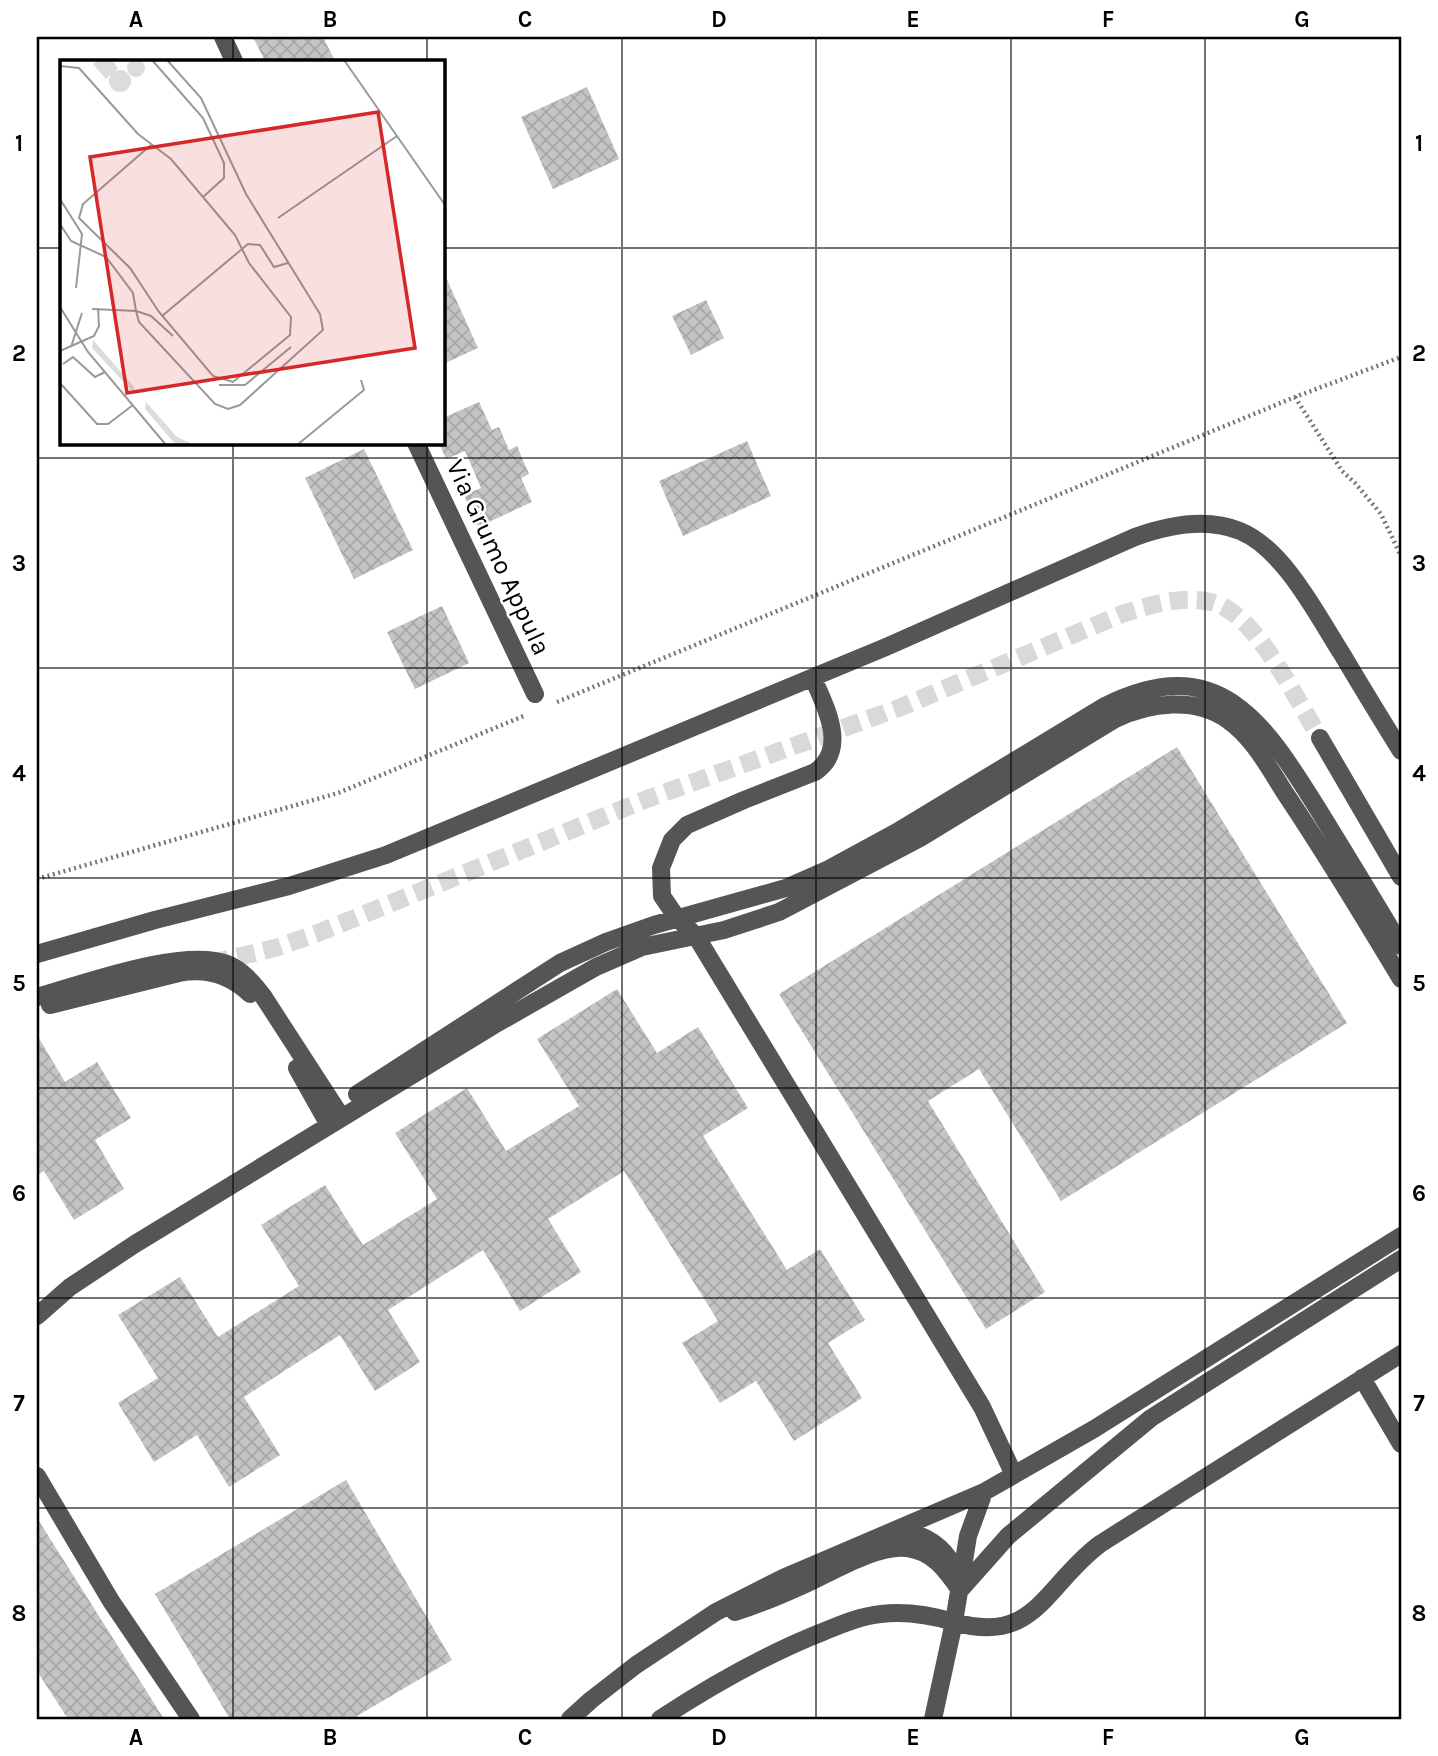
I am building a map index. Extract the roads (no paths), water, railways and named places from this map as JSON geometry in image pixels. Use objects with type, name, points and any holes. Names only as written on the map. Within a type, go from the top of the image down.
[{"type":"street","points":[[223,37],[234,60]]},
{"type":"street","name":"Via Grumo Appula","points":[[416,444],[538,705]]},
{"type":"street","points":[[37,954],[289,886],[366,862],[813,678],[1135,537],[1175,526],[1220,526],[1238,530],[1256,540],[1286,570],[1317,614],[1401,751]]},
{"type":"street","points":[[813,678],[833,730],[828,758],[815,772],[687,825],[677,833],[665,854],[660,877],[662,896],[677,918],[696,936],[982,1408],[1014,1475]]},
{"type":"street","points":[[37,1317],[71,1287],[332,1117],[547,970],[606,942],[677,918],[786,888],[829,869],[897,832],[1105,706],[1145,690],[1171,686],[1204,689],[1233,701],[1260,724],[1285,756],[1401,946]]},
{"type":"street","points":[[37,1306],[81,1268],[125,1236],[606,962],[642,947],[758,920],[803,901],[920,838],[1115,719],[1138,710],[1169,705],[1196,707],[1227,719],[1245,736],[1321,848],[1401,979]]},
{"type":"street","points":[[1320,738],[1401,877]]},
{"type":"street","points":[[37,997],[184,959],[206,959],[229,965],[248,978],[264,996],[332,1117]]},
{"type":"street","points":[[37,1009],[178,973],[202,971],[219,975],[245,989],[262,1008],[332,1117]]},
{"type":"street","points":[[570,1719],[625,1673],[698,1623],[758,1590],[984,1492],[1094,1430],[1401,1236]]},
{"type":"street","points":[[960,1590],[1008,1536],[1151,1418],[1401,1259]]},
{"type":"street","points":[[660,1719],[760,1660],[845,1623],[877,1614],[923,1614],[979,1628],[995,1629],[1014,1624],[1032,1612],[1075,1564],[1100,1544],[1401,1354]]},
{"type":"street","points":[[1362,1378],[1401,1444]]},
{"type":"street","points":[[37,1475],[111,1601],[191,1719]]},
{"type":"street","points":[[933,1719],[954,1622],[968,1536],[984,1492]]},
{"type":"street","points":[[893,1531],[924,1537],[942,1550],[949,1559],[960,1590]]},
{"type":"street","points":[[698,1623],[753,1606],[867,1556],[895,1548],[908,1548],[930,1555],[947,1571],[960,1590]]},
{"type":"tunnel","points":[[211,963],[275,948],[318,933],[647,799],[899,708],[1122,614],[1166,602],[1211,602],[1227,609],[1243,622],[1259,639],[1287,681],[1320,738]]}]
